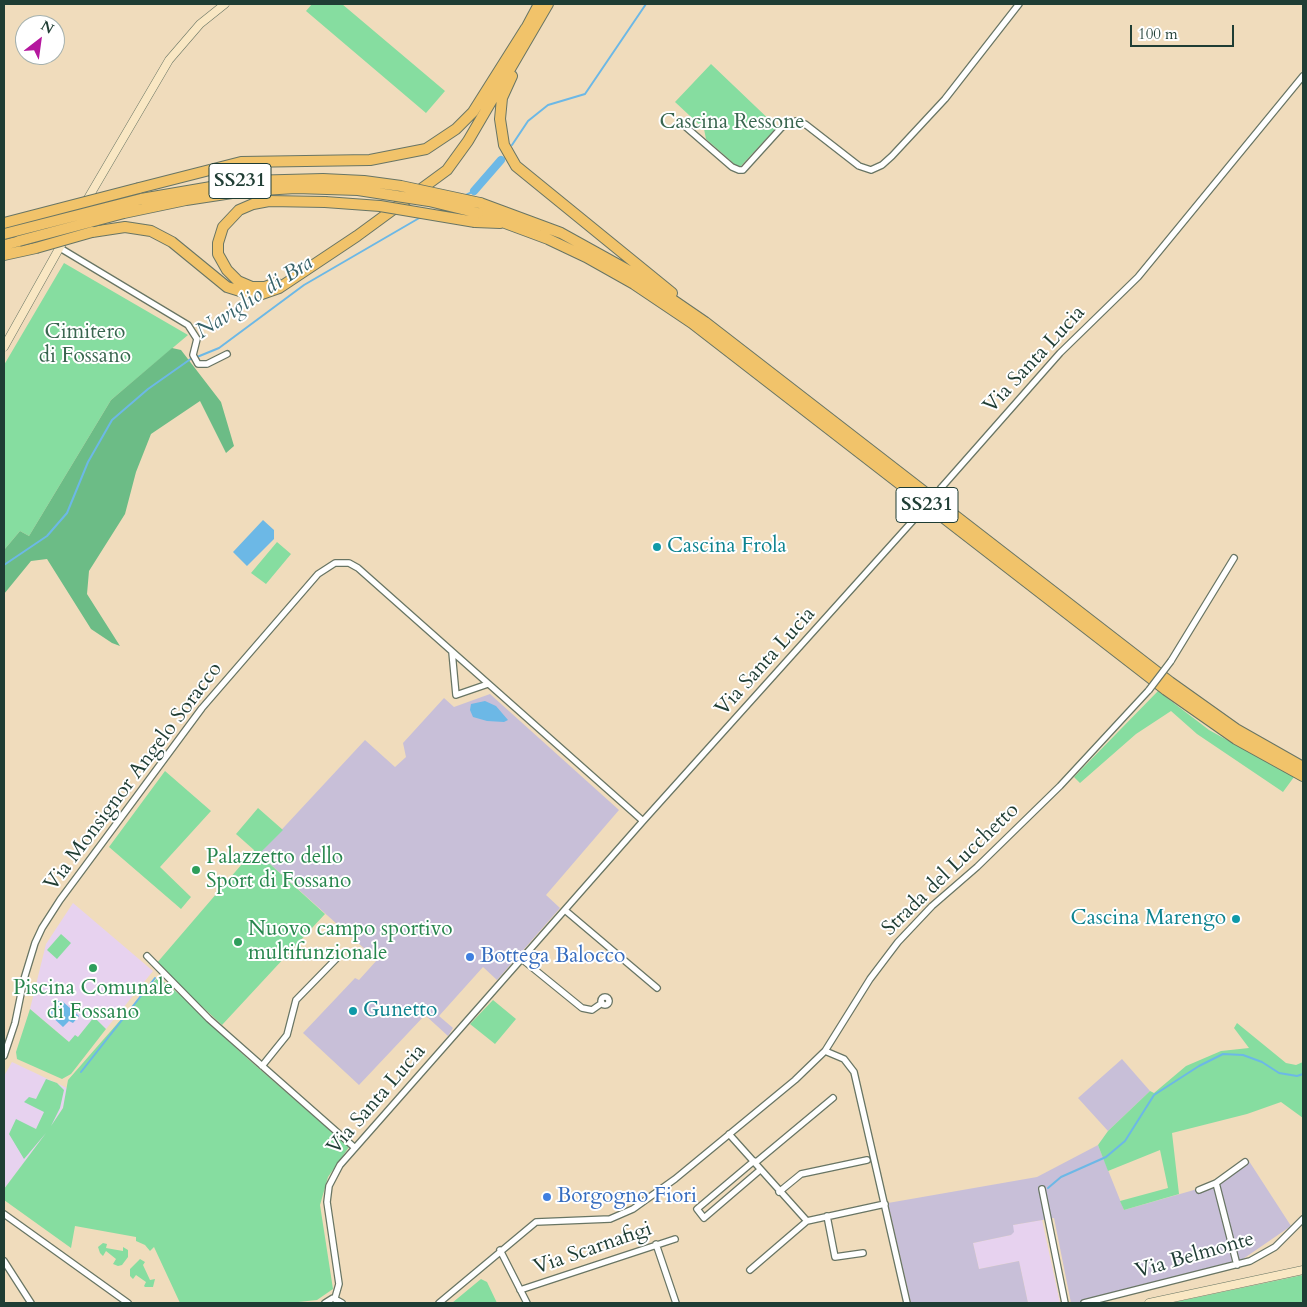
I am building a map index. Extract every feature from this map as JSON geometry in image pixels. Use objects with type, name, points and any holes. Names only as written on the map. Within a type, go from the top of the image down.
[{"type":"highway","points":[[539,4],[502,98],[500,119],[504,145],[510,157],[516,166],[542,189],[657,280],[705,322]]},
{"type":"highway","points":[[4,223],[241,162],[370,160],[426,149],[456,130],[473,112],[548,4]]},
{"type":"highway","points":[[4,255],[92,232],[125,227],[151,231],[172,242],[227,287],[256,296],[279,288],[439,178],[455,161],[529,30]]},
{"type":"highway","name":"SS231","points":[[4,234],[141,199],[246,180],[322,179],[364,181],[401,186],[506,222],[586,257],[634,284],[692,323],[1166,690],[1236,739],[1303,776]]},
{"type":"highway","name":"SS231","points":[[4,245],[124,213],[186,200],[245,191],[296,188],[358,190],[429,202],[560,233],[635,274],[705,322],[1170,682],[1236,730],[1303,767]]},
{"type":"highway","points":[[300,274],[264,287],[252,287],[238,281],[226,270],[218,254],[221,233],[231,216],[253,204],[269,202],[325,202],[477,213]]},
{"type":"main road","points":[[4,347],[169,60],[200,24],[221,5]]},
{"type":"main road","points":[[1149,1303],[1303,1270]]},
{"type":"street","points":[[680,122],[732,167],[739,170],[743,170],[782,127],[796,121],[806,124],[860,166],[870,170],[882,165],[892,156],[945,99],[1019,4]]},
{"type":"street","name":"Via Santa Lucia","points":[[336,1298],[339,1284],[328,1194],[332,1178],[354,1147],[523,960],[643,821],[918,515],[1060,353],[1138,277],[1303,76]]},
{"type":"street","points":[[60,248],[188,325],[197,339],[193,355],[198,364],[207,364],[227,354]]},
{"type":"street","name":"Strada del Lucchetto","points":[[439,1303],[530,1225],[540,1220],[610,1219],[633,1209],[675,1179],[795,1080],[825,1051],[870,979],[898,942],[932,906],[977,867],[1060,786],[1149,690],[1171,661],[1234,558]]},
{"type":"street","name":"Via Monsignor Angelo Soracco","points":[[4,1056],[15,1023],[29,960],[42,928],[202,708],[318,574],[328,566],[340,562],[358,568],[643,821]]},
{"type":"street","points":[[452,652],[456,695],[488,684]]},
{"type":"street","points":[[566,911],[657,988]]},
{"type":"street","points":[[146,956],[235,1042],[354,1147]]},
{"type":"street","points":[[262,1066],[287,1036],[296,1000],[336,958]]},
{"type":"street","points":[[523,960],[582,1008],[592,1010],[602,1003]]},
{"type":"street","points":[[825,1051],[844,1059],[854,1072],[907,1303]]},
{"type":"street","points":[[760,1170],[704,1218],[697,1209],[833,1098]]},
{"type":"street","points":[[729,1134],[807,1221]]},
{"type":"street","points":[[779,1192],[801,1174],[867,1160]]},
{"type":"street","points":[[1199,1190],[1216,1183],[1245,1162]]},
{"type":"street","points":[[1216,1183],[1237,1265]]},
{"type":"street","points":[[1042,1189],[1065,1303]]},
{"type":"street","points":[[750,1270],[807,1221],[884,1204]]},
{"type":"street","points":[[4,1214],[128,1303]]},
{"type":"street","points":[[827,1216],[835,1257],[863,1253]]},
{"type":"street","name":"Via Belmonte","points":[[1084,1303],[1237,1265],[1269,1252],[1303,1219]]},
{"type":"street","name":"Via Scarnafigi","points":[[520,1290],[675,1239]]},
{"type":"street","points":[[656,1244],[676,1303]]},
{"type":"street","points":[[500,1250],[527,1303]]},
{"type":"street","points":[[4,1261],[31,1303]]},
{"type":"street","points":[[325,1303],[329,1299],[336,1298],[342,1303]]},
{"type":"shaded area","points":[[490,694],[619,810],[546,895],[560,908],[497,980],[483,967],[439,1016],[453,1028],[448,1036],[425,1015],[359,1085],[303,1033],[355,978],[359,980],[377,960],[259,854],[365,740],[395,767],[406,757],[403,743],[444,698],[454,707]]},
{"type":"shaded area","points":[[73,903],[153,971],[106,1029],[94,1018],[78,1037],[69,1042],[30,1009],[46,944]]},
{"type":"shaded area","points":[[1122,1059],[1150,1091],[1108,1131],[1078,1098]]},
{"type":"shaded area","points":[[12,1062],[69,1089],[63,1108],[52,1126],[4,1189],[4,1076]]},
{"type":"shaded area","points":[[1098,1145],[1124,1210],[1208,1186],[1247,1158],[1291,1226],[1240,1261],[1079,1303],[1071,1303],[1054,1218],[1013,1225],[1014,1232],[1011,1235],[973,1243],[979,1269],[1019,1261],[1028,1303],[911,1303],[888,1203],[1037,1177]]},
{"type":"shaded area","points":[[1042,1220],[1060,1303],[1028,1303],[1019,1261],[979,1269],[973,1243],[1011,1235],[1013,1225]]},
{"type":"green space","points":[[312,4],[342,4],[445,91],[426,113],[306,11]]},
{"type":"green space","name":"Cascina Ressone","points":[[711,64],[777,127],[739,168],[706,139],[704,129],[675,102]]},
{"type":"green space","name":"Cimitero di Fossano","points":[[64,263],[188,335],[111,400],[29,536],[20,531],[4,550],[4,365]]},
{"type":"green space","points":[[172,348],[181,350],[221,402],[234,446],[226,453],[200,401],[151,434],[136,472],[125,514],[89,571],[87,594],[120,646],[91,629],[47,559],[31,561],[4,594],[4,550],[20,531],[29,536],[111,400]]},
{"type":"green space","points":[[277,542],[291,554],[266,584],[251,573]]},
{"type":"green space","points":[[1158,691],[1209,730],[1294,777],[1283,792],[1197,734],[1171,711],[1136,734],[1080,783],[1074,777]]},
{"type":"green space","points":[[165,771],[211,811],[160,867],[191,897],[181,909],[109,847]]},
{"type":"green space","name":"Nuovo campo sportivo multifunzionale","points":[[258,808],[283,830],[259,854],[325,914],[222,1025],[156,964],[254,850],[236,834]]},
{"type":"green space","points":[[61,934],[71,943],[57,959],[47,950]]},
{"type":"green space","points":[[158,977],[200,1011],[198,1013],[248,1059],[349,1147],[328,1177],[320,1205],[333,1289],[317,1300],[289,1303],[180,1303],[154,1247],[150,1251],[145,1245],[136,1241],[136,1237],[75,1226],[71,1248],[4,1200],[4,1189],[46,1133],[24,1159],[9,1134],[16,1119],[36,1129],[44,1112],[24,1102],[29,1097],[36,1099],[46,1079],[57,1083],[64,1090],[60,1108],[51,1126],[63,1108],[68,1080]]},
{"type":"green space","points":[[493,1000],[516,1019],[495,1044],[470,1024]]},
{"type":"green space","points":[[30,1009],[69,1042],[75,1035],[78,1037],[94,1017],[106,1029],[71,1074],[62,1079],[17,1059],[16,1052]]},
{"type":"green space","points":[[1237,1023],[1286,1063],[1296,1065],[1303,1062],[1303,1118],[1281,1102],[1247,1114],[1172,1133],[1179,1194],[1124,1210],[1120,1201],[1168,1188],[1160,1150],[1108,1171],[1098,1145],[1108,1131],[1150,1091],[1154,1093],[1186,1066],[1221,1051],[1249,1048],[1234,1028]]},
{"type":"green space","points":[[103,1243],[107,1244],[106,1248],[123,1251],[123,1247],[128,1250],[128,1257],[122,1265],[113,1264],[116,1259],[106,1251],[103,1256],[100,1253],[98,1247]]},
{"type":"green space","points":[[140,1259],[145,1262],[143,1265],[150,1280],[155,1279],[153,1287],[145,1287],[146,1282],[136,1275],[133,1279],[130,1276],[130,1269]]},
{"type":"green space","points":[[1303,1275],[1303,1303],[1175,1302]]},
{"type":"green space","points":[[481,1279],[487,1282],[497,1303],[452,1303]]},
{"type":"water","points":[[263,520],[274,530],[274,539],[247,566],[233,552]]},
{"type":"water","points":[[485,701],[496,706],[508,720],[504,722],[487,721],[473,717],[470,710],[471,704]]},
{"type":"water","points":[[58,1001],[62,1001],[79,1016],[73,1023],[69,1021],[63,1027],[48,1013]]},
{"type":"waterway","name":"Naviglio di Bra","points":[[512,145],[528,121],[548,105],[585,94],[646,4]]},
{"type":"waterway","name":"Naviglio di Bra","points":[[474,191],[501,160]]},
{"type":"waterway","name":"Naviglio di Bra","points":[[466,195],[474,191]]},
{"type":"waterway","name":"Naviglio di Bra","points":[[197,357],[219,348],[304,285],[421,217]]},
{"type":"waterway","name":"Naviglio di Bra","points":[[4,565],[47,536],[67,513],[88,462],[112,420],[148,389],[192,358]]},
{"type":"waterway","points":[[81,1072],[155,978]]},
{"type":"waterway","points":[[1048,1188],[1061,1177],[1106,1157],[1125,1141],[1154,1095],[1199,1066],[1223,1054],[1243,1055],[1262,1062],[1279,1073],[1297,1076],[1303,1074]]},
{"type":"place","name":"Cascina Frola","points":[[657,547]]},
{"type":"place","name":"Palazzetto dello Sport di Fossano","points":[[196,870]]},
{"type":"place","name":"Cascina Marengo","points":[[1236,919]]},
{"type":"place","name":"Nuovo campo sportivo multifunzionale","points":[[238,942]]},
{"type":"place","name":"Bottega Balocco","points":[[470,957]]},
{"type":"place","name":"Piscina Comunale di Fossano","points":[[93,968]]},
{"type":"place","name":"Gunetto","points":[[353,1011]]},
{"type":"place","name":"Borgogno Fiori","points":[[547,1197]]}]
